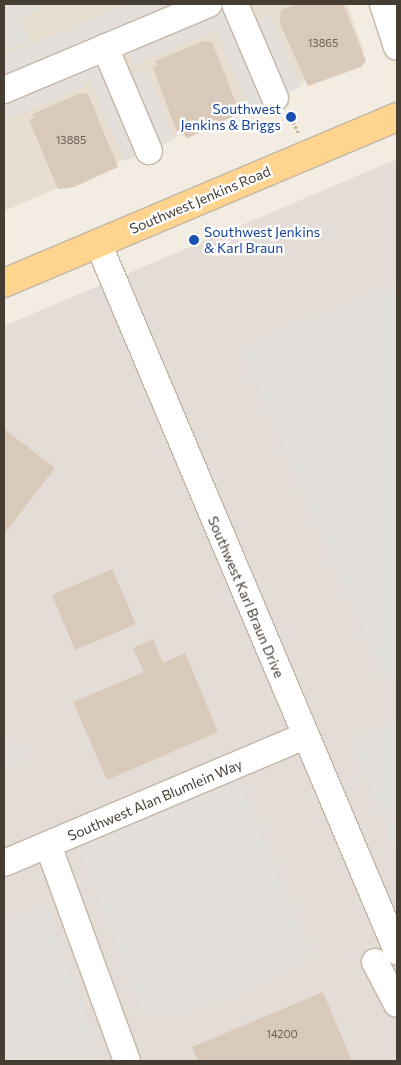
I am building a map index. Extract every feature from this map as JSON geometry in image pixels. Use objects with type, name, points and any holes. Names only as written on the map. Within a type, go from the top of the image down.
[{"type":"main road","name":"Southwest Jenkins Road","points":[[4,283],[397,116]]},
{"type":"street","points":[[4,90],[210,4]]},
{"type":"street","points":[[234,4],[275,98]]},
{"type":"street","points":[[383,4],[397,45]]},
{"type":"street","points":[[106,47],[149,151]]},
{"type":"street","name":"Southwest Karl Braun Drive","points":[[98,243],[305,736],[386,956],[397,1004]]},
{"type":"street","name":"Southwest Alan Blumlein Way","points":[[4,863],[305,736]]},
{"type":"street","points":[[48,845],[127,1061]]},
{"type":"shaded area","points":[[4,4],[347,4],[364,52],[357,59],[4,211]]},
{"type":"shaded area","points":[[4,4],[39,4],[41,9],[21,19],[31,40],[4,52]]},
{"type":"shaded area","points":[[127,4],[176,4],[4,76],[4,55]]},
{"type":"shaded area","points":[[225,10],[253,15],[256,21],[270,15],[301,87],[250,108],[215,31],[133,66],[127,51]]},
{"type":"shaded area","points":[[100,63],[106,77],[128,68],[131,74],[145,68],[175,140],[125,161],[90,84],[4,121],[4,104]]},
{"type":"shaded area","points":[[397,159],[397,1061],[4,1061],[4,326]]},
{"type":"shaded area","points":[[397,285],[397,678],[386,683],[241,350]]},
{"type":"shaded area","points":[[397,722],[397,851],[350,741]]},
{"type":"shaded area","points":[[4,737],[24,753],[13,767],[4,760]]},
{"type":"shaded area","points":[[240,780],[309,952],[219,999],[178,1010],[141,1010],[78,848]]},
{"type":"shaded area","points":[[45,905],[104,1061],[4,1061],[4,922]]},
{"type":"building","points":[[297,4],[343,4],[366,61],[361,67],[308,86],[280,24],[281,10]]},
{"type":"building","points":[[204,41],[212,42],[240,113],[188,138],[176,130],[153,67],[158,65],[155,61]]},
{"type":"building","points":[[81,93],[88,94],[118,167],[74,187],[58,189],[29,120],[34,117],[32,114]]},
{"type":"building","points":[[4,429],[55,468],[4,534]]},
{"type":"building","points":[[112,569],[136,624],[75,650],[52,595]]},
{"type":"building","points":[[153,639],[163,663],[185,653],[218,732],[107,780],[73,702],[144,672],[133,648]]},
{"type":"building","points":[[323,992],[352,1061],[198,1061],[192,1047]]},
{"type":"place","name":"Southwest Jenkins & Briggs","points":[[291,117]]},
{"type":"place","name":"Southwest Jenkins & Karl Braun","points":[[194,240]]}]
